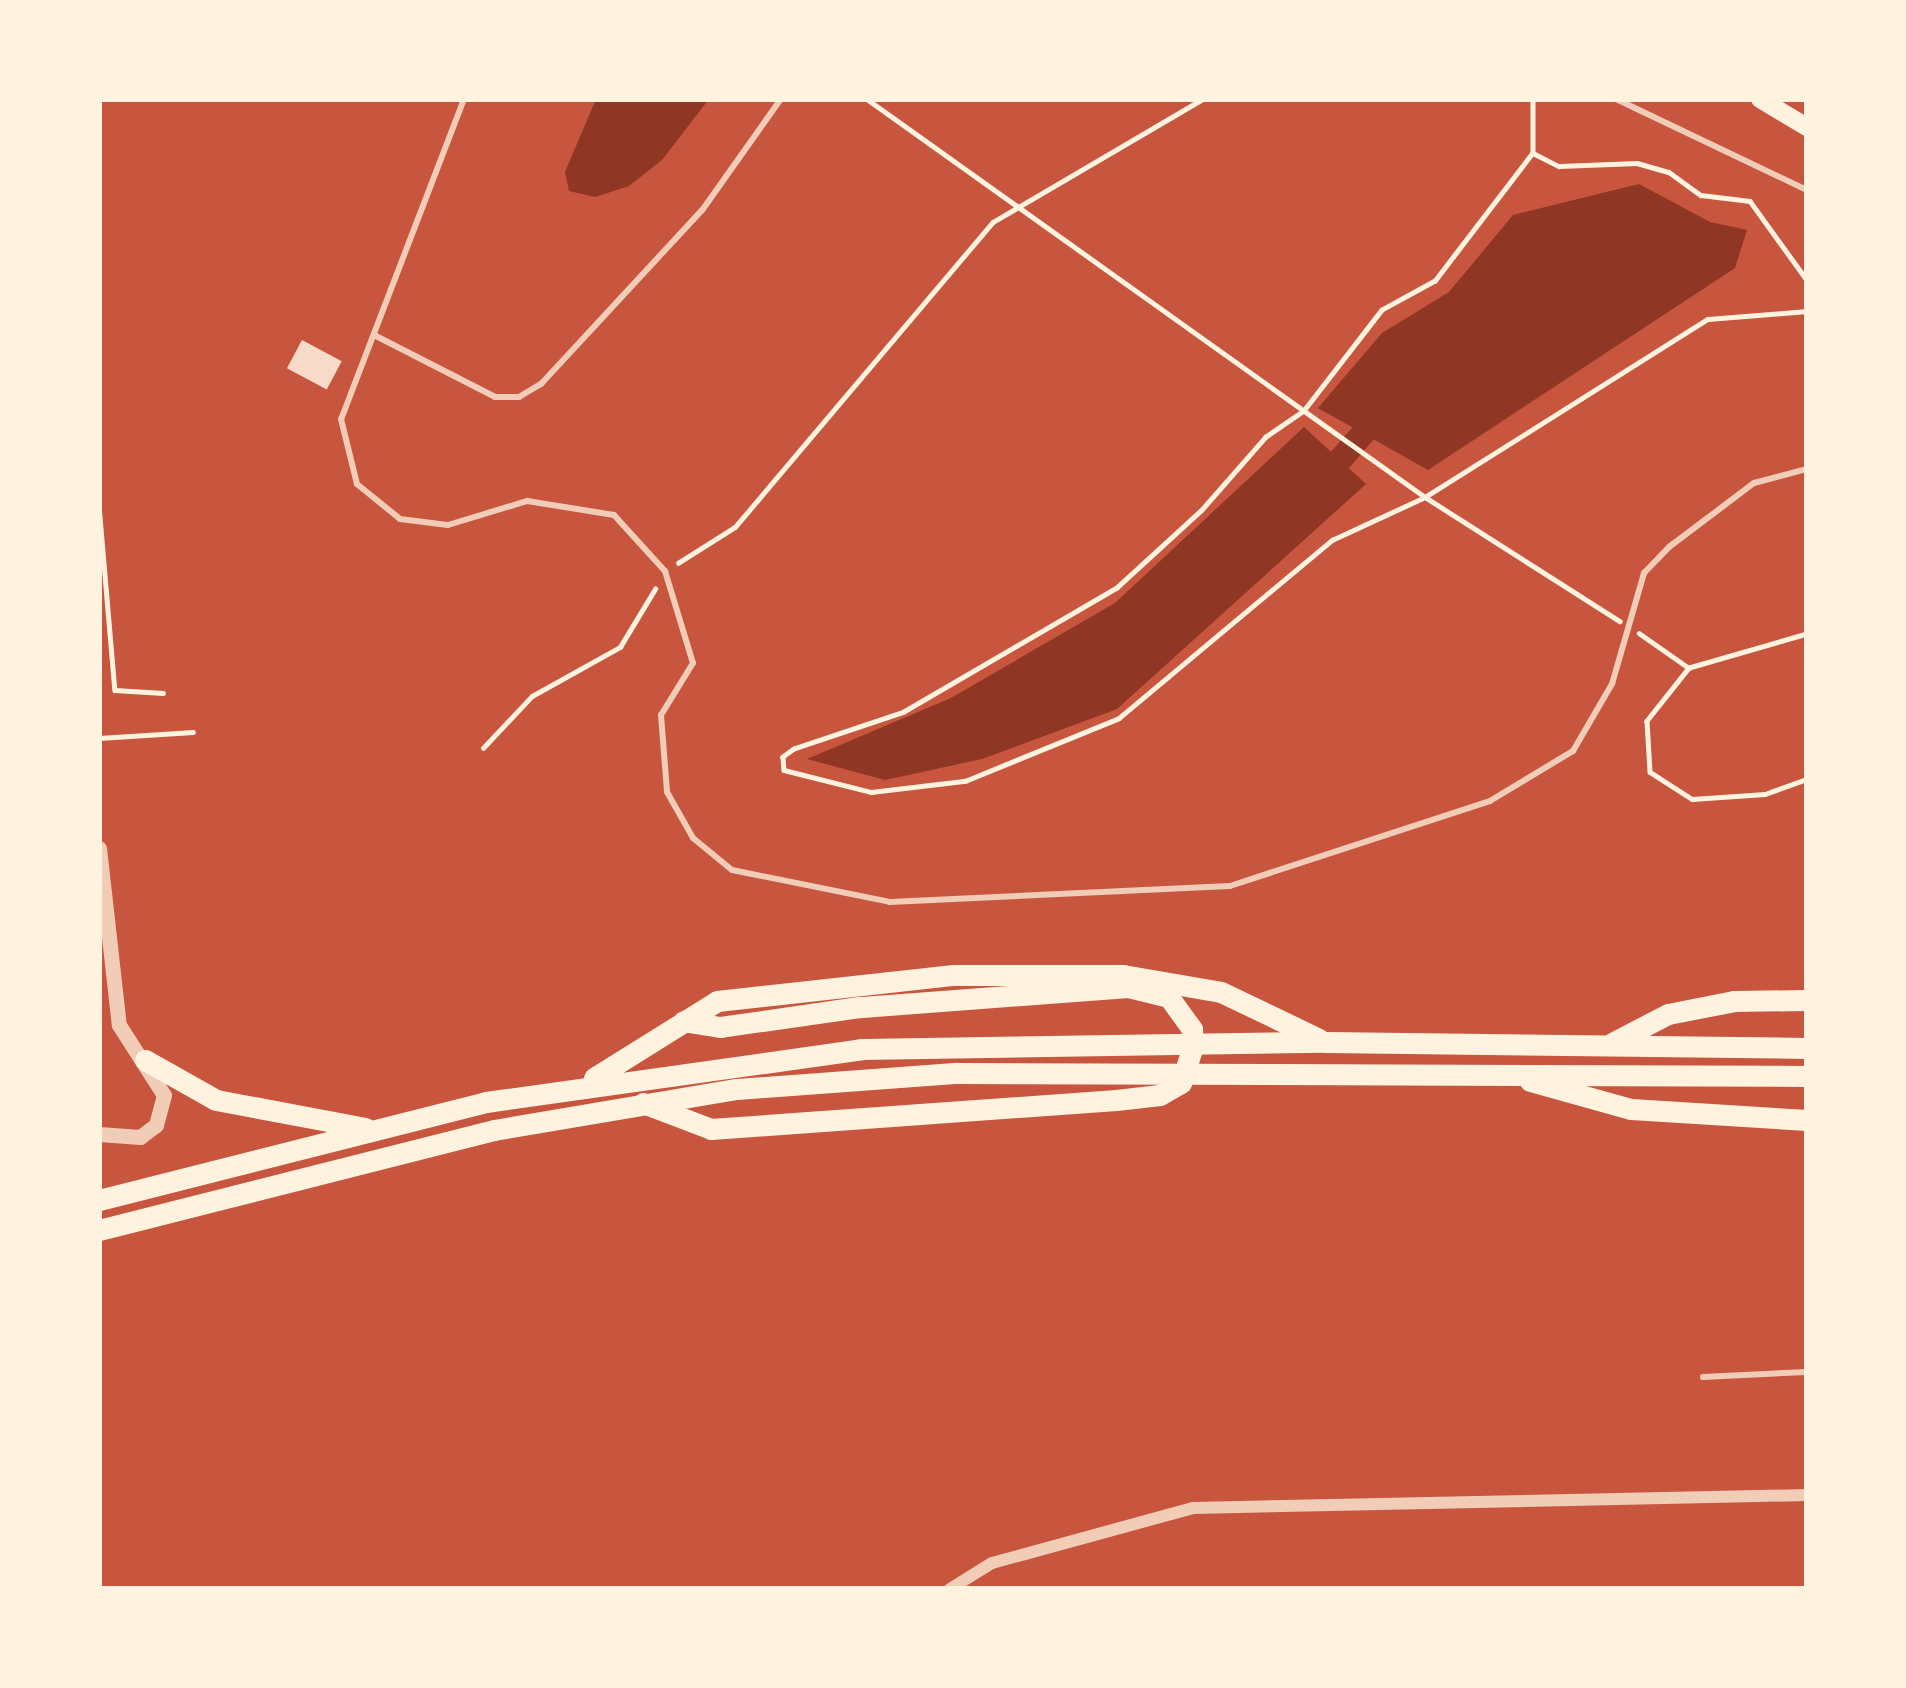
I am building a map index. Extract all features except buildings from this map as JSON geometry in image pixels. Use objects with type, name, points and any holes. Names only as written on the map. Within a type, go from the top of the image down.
[{"type":"highway","points":[[586,1083],[717,1001],[775,989],[1072,974],[1221,992],[1325,1042]]},
{"type":"highway","points":[[641,1103],[710,1129],[1160,1095],[1190,1067],[1192,1029],[1169,997],[1128,987],[859,1007],[720,1027],[683,1021]]},
{"type":"highway","points":[[1606,1046],[1668,1015],[1734,1001],[1807,1000]]},
{"type":"highway","points":[[99,1200],[371,1130],[586,1083],[861,1049],[1325,1042],[1807,1048]]},
{"type":"highway","points":[[146,1060],[216,1100],[371,1130]]},
{"type":"highway","points":[[99,1229],[494,1130],[641,1103],[957,1072],[1807,1076]]},
{"type":"highway","points":[[1497,1072],[1631,1109],[1807,1120]]},
{"type":"main road","points":[[1760,99],[1807,127]]},
{"type":"street","points":[[99,848],[119,1024],[164,1095],[156,1125],[127,1140],[99,1134]]},
{"type":"street","points":[[950,1589],[992,1563],[1193,1508],[1807,1495]]},
{"type":"lane","points":[[464,99],[341,419],[357,484],[400,519],[448,525],[527,500],[585,505],[614,515],[665,572],[693,663],[662,716],[659,755],[667,792],[693,838],[732,870],[890,902],[1230,886],[1490,801],[1573,752],[1612,685],[1644,573],[1669,547],[1754,483],[1807,469]]},
{"type":"lane","points":[[376,336],[494,397],[520,397],[541,384],[703,209],[781,99]]},
{"type":"lane","points":[[1616,99],[1807,190]]},
{"type":"lane","points":[[1703,1377],[1807,1372]]},
{"type":"path","points":[[867,99],[1425,497],[1689,668]]},
{"type":"path","points":[[482,748],[532,697],[620,647],[665,572],[735,527],[994,222],[1203,99]]},
{"type":"path","points":[[1533,99],[1533,153],[1436,281],[1382,310],[1304,411],[1266,436],[1202,510],[1118,588],[904,712],[794,749],[783,757],[784,770],[872,792],[964,782],[1119,718],[1332,540],[1425,497],[1708,320],[1807,311]]},
{"type":"path","points":[[1533,153],[1559,166],[1636,163],[1669,172],[1701,195],[1750,201],[1807,280]]},
{"type":"path","points":[[99,505],[115,690],[163,693]]},
{"type":"path","points":[[1807,634],[1689,668],[1647,721],[1650,772],[1692,799],[1765,794],[1807,778]]},
{"type":"path","points":[[99,739],[193,731]]},
{"type":"shaded area","points":[[596,99],[709,99],[662,160],[629,186],[595,197],[569,191],[565,172]]},
{"type":"shaded area","points":[[1639,184],[1710,222],[1747,230],[1735,268],[1428,470],[1318,408],[1382,333],[1449,292],[1513,215]]},
{"type":"shaded area","points":[[1304,427],[1366,484],[1117,709],[982,759],[885,780],[807,759],[951,698],[1115,603]]},
{"type":"waterway","points":[[1339,461],[1367,429]]}]
